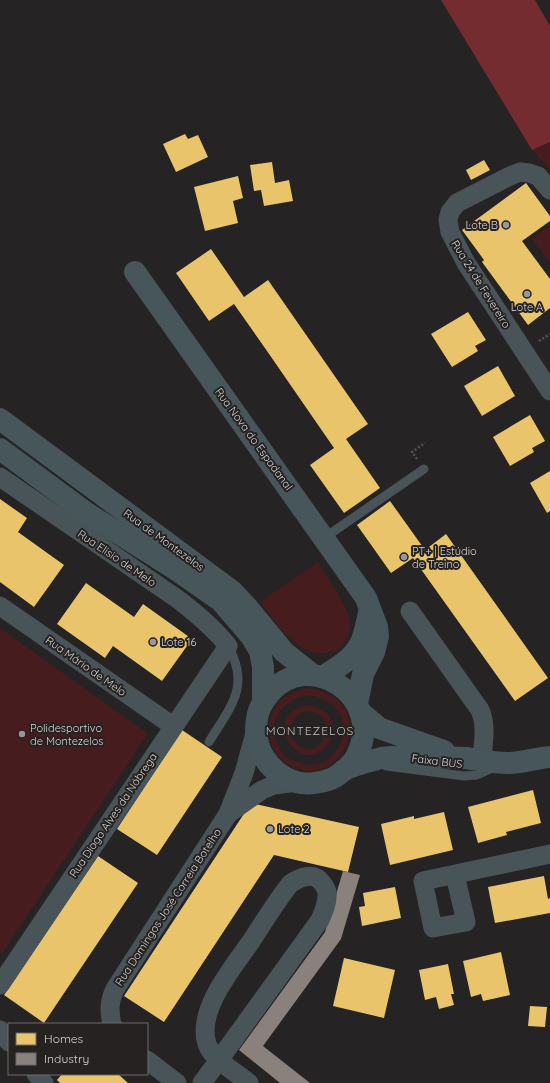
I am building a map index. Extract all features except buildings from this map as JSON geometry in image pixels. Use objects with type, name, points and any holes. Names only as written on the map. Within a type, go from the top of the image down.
[{"type":"street","name":"Rua 24 de Fevereiro","points":[[550,190],[538,176],[520,172],[457,204],[450,212],[448,220],[450,232],[466,262],[550,391]]},
{"type":"street","name":"Rua Nova do Espadanal","points":[[135,272],[366,598],[377,628],[378,640],[363,674],[358,708]]},
{"type":"street","name":"Rua de Montezelos","points":[[0,420],[232,591],[284,652],[318,676]]},
{"type":"street","points":[[0,432],[48,466],[102,495]]},
{"type":"street","name":"Rua de Montezelos","points":[[0,449],[88,514],[175,569],[221,601],[251,636],[260,651],[263,667],[263,702]]},
{"type":"street","name":"Rua Elísio de Melo","points":[[0,477],[179,600],[207,623],[228,646]]},
{"type":"street","name":"Rua Mário de Melo","points":[[0,606],[173,726]]},
{"type":"street","points":[[318,676],[348,659],[359,647],[363,639],[370,608]]},
{"type":"street","points":[[410,611],[480,710],[483,723],[473,759]]},
{"type":"street","name":"Rua Diogo Alves da Nóbrega","points":[[0,985],[228,646]]},
{"type":"street","points":[[228,814],[244,773],[255,733],[257,717],[263,702],[272,690],[284,681],[298,676],[318,676],[331,680],[346,689],[358,708],[375,726],[389,733],[473,759]]},
{"type":"street","points":[[355,766],[363,738],[363,721],[358,708]]},
{"type":"street","points":[[255,733],[259,749],[268,764],[281,776],[297,782]]},
{"type":"street","points":[[228,814],[262,790],[274,785],[297,782],[314,783],[332,779],[355,766],[382,758],[473,759],[506,763],[550,756]]},
{"type":"street","name":"Rua Domingos José Correia Botelho","points":[[112,1023],[110,1005],[114,989],[228,814]]},
{"type":"street","points":[[455,875],[550,854]]},
{"type":"street","points":[[202,1083],[219,1060],[320,920],[327,901],[327,891],[322,882],[316,878],[308,876],[298,878],[290,884],[222,983],[208,1015],[205,1034],[207,1044],[211,1051],[219,1060],[249,1083]]},
{"type":"street","points":[[0,1030],[8,1041]]},
{"type":"street","points":[[148,1061],[177,1083]]},
{"type":"street","points":[[37,1075],[44,1083]]},
{"type":"lane","points":[[324,538],[424,469]]},
{"type":"lane","points":[[209,742],[232,703],[239,686],[237,666],[228,646]]},
{"type":"lane","name":"Faixa BUS","points":[[355,766],[464,776],[477,775],[506,763]]},
{"type":"shaded area","points":[[441,0],[535,0],[550,26],[550,142],[532,150]]},
{"type":"shaded area","points":[[550,142],[550,170],[532,150]]},
{"type":"shaded area","points":[[550,226],[550,263],[532,239]]},
{"type":"shaded area","points":[[318,562],[341,599],[348,614],[350,624],[348,635],[341,647],[331,652],[319,653],[309,651],[290,638],[260,602]]},
{"type":"shaded area","points":[[0,628],[148,734],[1,955],[0,946]]},
{"type":"shaded area","points":[[307,688],[330,695],[343,707],[349,722],[348,738],[342,753],[331,764],[316,770],[299,769],[289,765],[279,757],[270,740],[269,733],[270,719],[277,705],[282,699],[294,692]],"holes":[[[308,695],[326,701],[338,711],[343,724],[342,737],[337,750],[328,759],[315,764],[300,763],[288,758],[282,752],[274,733],[277,716],[282,709],[298,698]]]},
{"type":"shaded area","points":[[308,705],[321,710],[330,718],[333,723],[333,735],[330,742],[319,753],[308,755],[297,751],[289,743],[285,732],[285,721],[293,711]],"holes":[[[303,712],[315,713],[323,717],[326,725],[326,734],[322,742],[316,747],[308,749],[298,745],[294,741],[291,737],[290,727],[298,715]]]},
{"type":"place","name":"Lote B","points":[[506,225]]},
{"type":"place","name":"Lote A","points":[[527,294]]},
{"type":"place","name":"PT+ | Estúdio de Treino","points":[[404,557]]},
{"type":"place","name":"Lote 16","points":[[153,642]]},
{"type":"place","name":"Polidesportivo de Montezelos","points":[[22,734]]},
{"type":"place","name":"Lote 2","points":[[270,829]]},
{"type":"district","name":"MONTEZELOS","points":[[310,730]]}]
